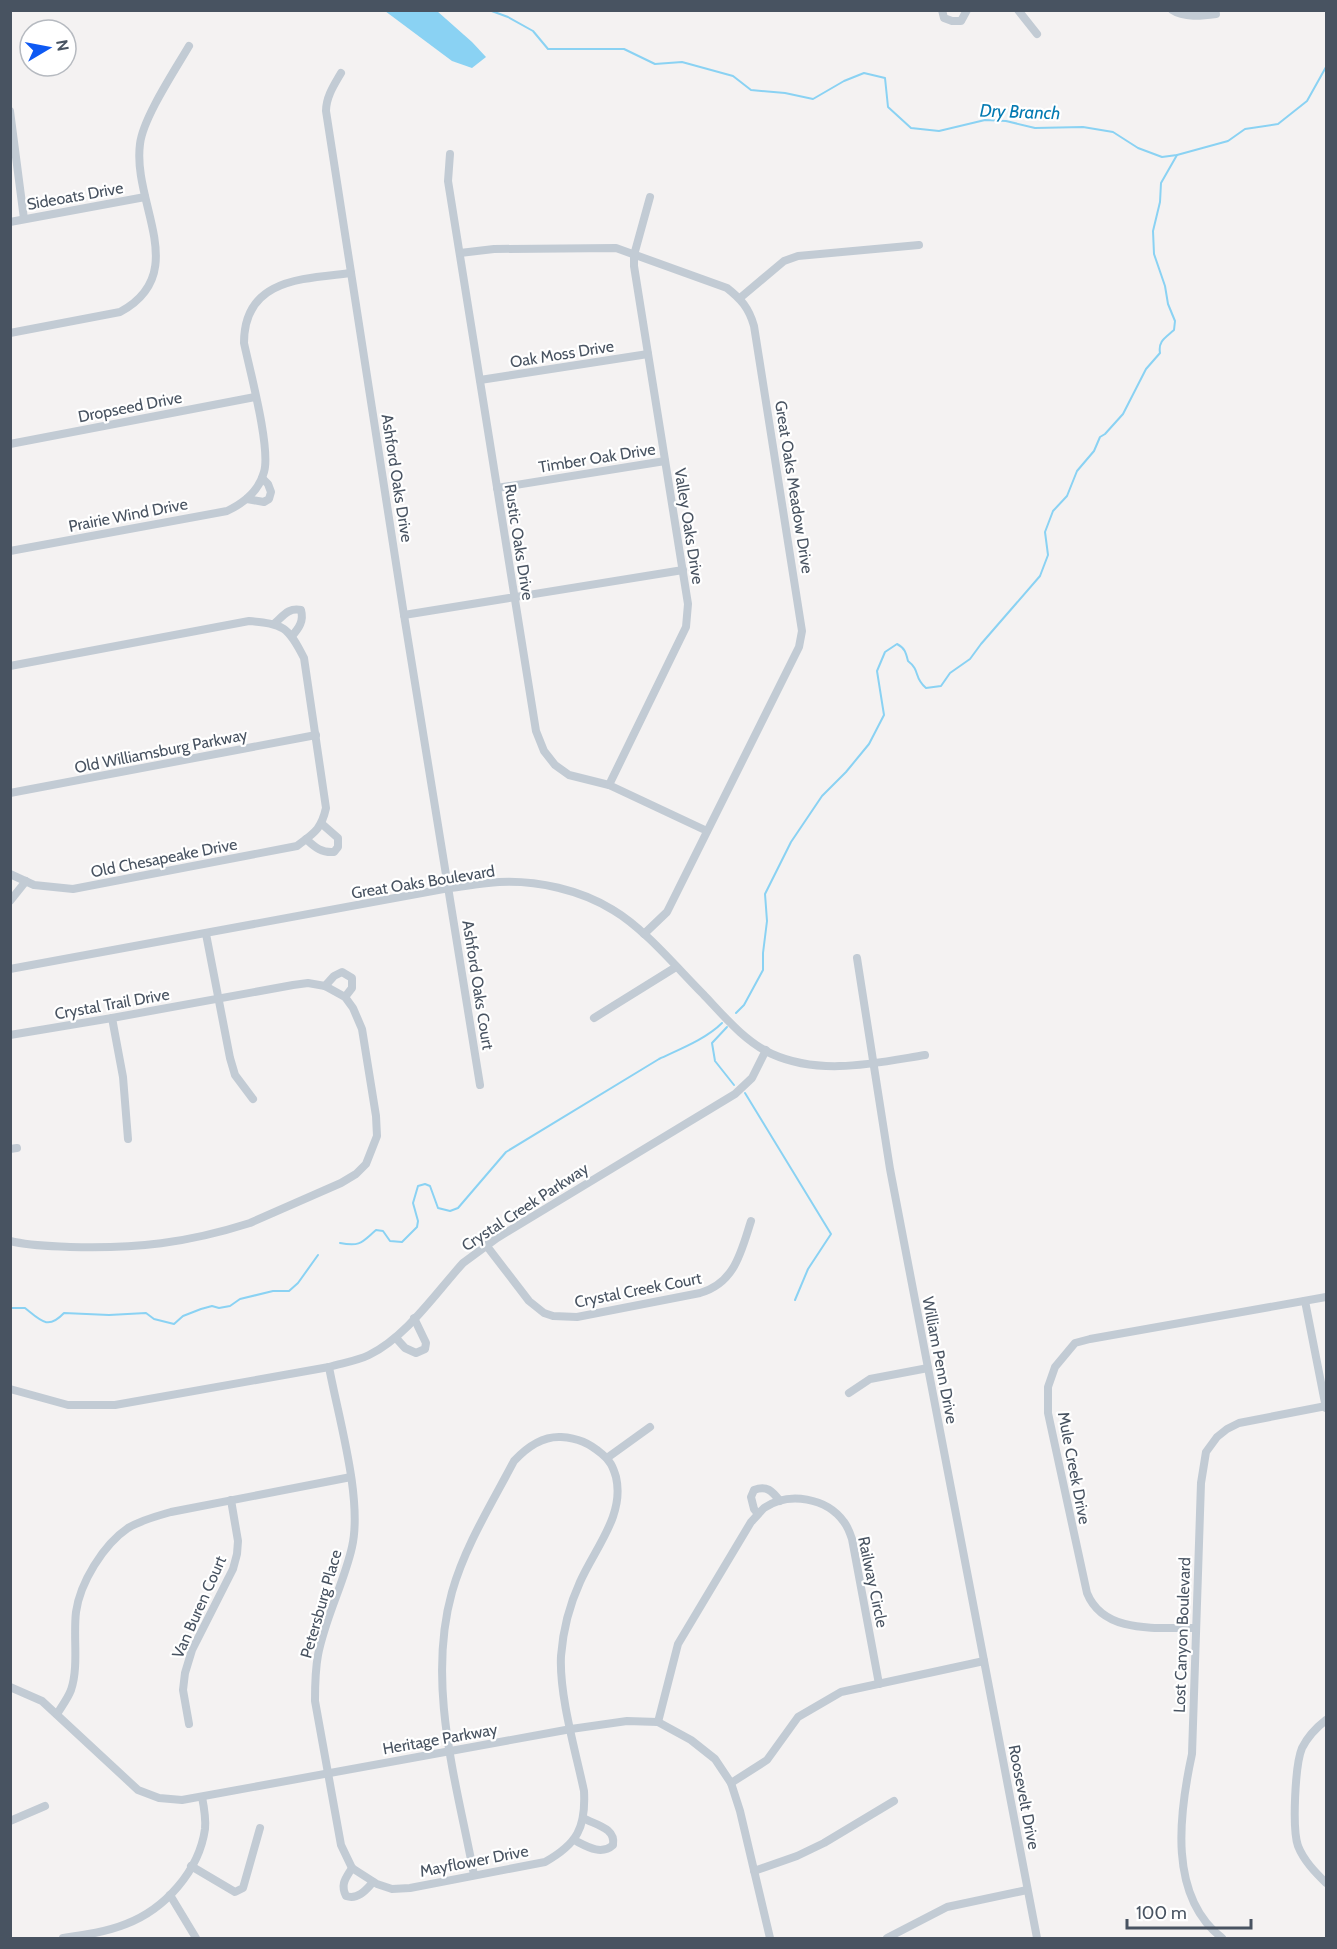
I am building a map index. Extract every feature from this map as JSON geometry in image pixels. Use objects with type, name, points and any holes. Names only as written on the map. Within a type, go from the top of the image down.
[{"type":"street","points":[[942,10],[944,18],[961,21],[967,10]]},
{"type":"street","points":[[1018,10],[1037,34]]},
{"type":"street","points":[[1172,10],[1176,13],[1202,16],[1215,12]]},
{"type":"street","points":[[10,333],[120,312],[132,306],[148,289],[156,267],[157,252],[139,162],[140,144],[145,126],[189,46]]},
{"type":"street","name":"Ashford Oaks Drive","points":[[340,73],[326,103],[326,111],[449,888]]},
{"type":"street","points":[[10,111],[24,219]]},
{"type":"street","name":"Rustic Oaks Drive","points":[[450,153],[447,181],[536,731],[544,751],[555,765],[569,775],[609,785],[707,831]]},
{"type":"street","name":"Sideoats Drive","points":[[10,222],[145,197]]},
{"type":"street","points":[[634,255],[650,197]]},
{"type":"street","points":[[460,253],[494,249],[616,249],[727,288],[740,298],[784,261],[798,256],[919,245]]},
{"type":"street","name":"Valley Oaks Drive","points":[[609,785],[686,627],[688,604],[634,267],[634,255]]},
{"type":"street","name":"Prairie Wind Drive","points":[[10,551],[226,511],[248,499],[262,478],[267,459],[244,343],[244,330],[248,317],[256,303],[267,292],[279,285],[292,280],[351,273]]},
{"type":"street","name":"Great Oaks Meadow Drive","points":[[644,934],[667,912],[799,647],[802,631],[754,326],[749,310],[740,298]]},
{"type":"street","name":"Oak Moss Drive","points":[[480,380],[648,354]]},
{"type":"street","name":"Dropseed Drive","points":[[10,444],[255,398]]},
{"type":"street","name":"Timber Oak Drive","points":[[497,488],[665,461]]},
{"type":"street","name":"Prairie Wind Drive","points":[[248,499],[264,502],[269,499],[272,492],[262,478]]},
{"type":"street","points":[[404,615],[682,570]]},
{"type":"street","points":[[275,623],[286,612],[301,610],[303,617],[301,624],[292,636]]},
{"type":"street","points":[[10,666],[249,621],[275,623],[292,636],[304,658],[326,808],[322,824],[338,838],[338,847],[334,852],[326,853],[306,839]]},
{"type":"street","name":"Old Williamsburg Parkway","points":[[10,793],[316,735]]},
{"type":"street","name":"Old Chesapeake Drive","points":[[10,874],[34,885],[73,889],[297,846],[322,824]]},
{"type":"street","points":[[10,901],[26,881]]},
{"type":"street","name":"Great Oaks Boulevard","points":[[10,969],[449,888],[500,882],[539,884],[579,894],[614,910],[644,934],[750,1040],[766,1050],[792,1060],[836,1067],[925,1055]]},
{"type":"street","name":"Ashford Oaks Court","points":[[449,888],[480,1085]]},
{"type":"street","points":[[206,934],[233,1068],[253,1099]]},
{"type":"street","name":"William Penn Drive","points":[[857,958],[890,1169],[984,1661]]},
{"type":"street","points":[[594,1018],[676,967]]},
{"type":"street","points":[[10,1241],[32,1245],[117,1248],[195,1239],[250,1223],[341,1183],[356,1174],[366,1164],[373,1150],[377,1137],[376,1116],[362,1029],[353,1008],[345,997],[325,986],[334,976],[342,972],[352,978],[352,988],[345,997]]},
{"type":"street","name":"Crystal Trail Drive","points":[[10,1035],[293,984],[308,983],[325,986]]},
{"type":"street","points":[[112,1018],[123,1077],[128,1139]]},
{"type":"street","name":"Crystal Creek Parkway","points":[[10,1389],[68,1405],[115,1405],[328,1367],[370,1355],[396,1338],[463,1263],[486,1245],[735,1094],[752,1078],[766,1050]]},
{"type":"street","name":"Crystal Creek Court","points":[[486,1245],[529,1301],[544,1313],[568,1318],[700,1293],[718,1286],[732,1272],[751,1221]]},
{"type":"street","name":"Mule Creek Drive","points":[[1196,1628],[1135,1626],[1113,1622],[1097,1611],[1091,1603],[1048,1413],[1048,1387],[1055,1366],[1075,1343],[1090,1339],[1326,1297]]},
{"type":"street","points":[[1305,1301],[1326,1408]]},
{"type":"street","points":[[396,1338],[405,1348],[416,1353],[425,1349],[426,1343],[414,1318]]},
{"type":"street","name":"Petersburg Place","points":[[327,1774],[315,1701],[315,1677],[318,1653],[352,1545],[355,1515],[351,1477],[328,1367]]},
{"type":"street","points":[[849,1393],[870,1379],[928,1368]]},
{"type":"street","name":"Lost Canyon Boulevard","points":[[1222,1938],[1198,1912],[1188,1892],[1183,1868],[1182,1832],[1186,1778],[1192,1754],[1201,1483],[1206,1452],[1216,1437],[1239,1423],[1326,1408]]},
{"type":"street","points":[[474,1875],[442,1704],[440,1671],[444,1623],[462,1561],[514,1461],[525,1449],[555,1437],[576,1438],[591,1445],[607,1458],[650,1427]]},
{"type":"street","name":"Mayflower Drive","points":[[352,1868],[374,1882],[392,1889],[410,1888],[545,1862],[563,1851],[574,1840],[582,1826],[584,1791],[564,1691],[561,1660],[563,1633],[580,1581],[615,1514],[618,1497],[617,1483],[613,1466],[607,1458]]},
{"type":"street","points":[[57,1714],[71,1692],[74,1680],[76,1612],[82,1588],[94,1566],[110,1545],[128,1529],[154,1516],[351,1477]]},
{"type":"street","name":"Railway Circle","points":[[758,1514],[750,1497],[754,1490],[761,1487],[768,1488],[780,1501]]},
{"type":"street","name":"Railway Circle","points":[[658,1722],[678,1644],[751,1522],[764,1508],[780,1501],[798,1498],[815,1502],[830,1508],[844,1522],[852,1539],[879,1683]]},
{"type":"street","name":"Van Buren Court","points":[[189,1724],[183,1690],[185,1673],[192,1650],[233,1569],[237,1554],[231,1500]]},
{"type":"street","points":[[731,1783],[767,1760],[783,1735],[798,1718],[842,1692],[984,1661]]},
{"type":"street","name":"Roosevelt Drive","points":[[984,1661],[1037,1938]]},
{"type":"street","name":"Heritage Parkway","points":[[10,1687],[42,1701],[138,1790],[159,1798],[182,1800],[571,1729],[627,1721],[658,1722],[691,1740],[715,1759],[731,1783],[740,1811],[770,1938]]},
{"type":"street","points":[[1326,1720],[1318,1726],[1302,1749],[1297,1772],[1295,1825],[1297,1843],[1303,1856],[1326,1883]]},
{"type":"street","points":[[327,1774],[341,1845],[352,1868],[344,1881],[343,1889],[346,1896],[351,1898],[359,1896],[374,1882]]},
{"type":"street","points":[[63,1938],[108,1930],[127,1924],[146,1914],[170,1895],[180,1884],[202,1845],[206,1826],[202,1797]]},
{"type":"street","points":[[754,1871],[797,1856],[824,1843],[894,1801]]},
{"type":"street","points":[[10,1821],[45,1806]]},
{"type":"street","points":[[574,1840],[598,1850],[609,1849],[614,1845],[614,1838],[610,1831],[583,1818]]},
{"type":"street","points":[[191,1866],[235,1892],[243,1888],[260,1828]]},
{"type":"street","points":[[887,1938],[947,1906],[1028,1890]]},
{"type":"street","points":[[170,1895],[196,1938]]},
{"type":"water","points":[[385,11],[437,11],[486,57],[472,68],[452,61]]},
{"type":"waterway","name":"Dry Branch","points":[[489,10],[508,17],[533,31],[548,49],[624,49],[655,64],[682,62],[733,76],[751,90],[785,93],[813,99],[844,81],[864,73],[885,78],[888,107],[911,128],[939,131],[985,120],[1006,121],[1035,128],[1083,127],[1113,132],[1138,148],[1162,157],[1228,141],[1245,129],[1278,124],[1307,101],[1326,67]]},
{"type":"waterway","points":[[736,1013],[744,1005],[763,970],[767,921],[765,894],[791,842],[822,796],[869,744],[884,715],[877,671],[885,652],[897,644],[902,647],[908,661],[926,688],[941,686],[950,673],[970,659],[1040,576],[1048,555],[1045,532],[1053,511],[1067,496],[1077,471],[1094,451],[1100,437],[1123,414],[1146,369],[1160,353],[1161,343],[1174,330],[1175,321],[1154,254],[1153,231],[1160,202],[1161,183],[1177,155]]},
{"type":"waterway","points":[[340,1243],[357,1244],[376,1230],[383,1231],[390,1241],[402,1242],[417,1227],[418,1221],[413,1203],[418,1186],[425,1184],[430,1186],[438,1208],[450,1211],[458,1208],[506,1152],[659,1059],[701,1039],[722,1023]]},
{"type":"waterway","points":[[727,1027],[712,1043],[715,1061],[734,1085]]},
{"type":"waterway","points":[[745,1093],[831,1234],[808,1269],[795,1300]]},
{"type":"waterway","points":[[10,1308],[25,1308],[44,1322],[53,1321],[64,1313],[109,1315],[146,1313],[154,1319],[174,1324],[183,1316],[201,1309],[212,1306],[219,1308],[230,1306],[240,1299],[273,1291],[289,1291],[298,1283],[318,1255]]}]
